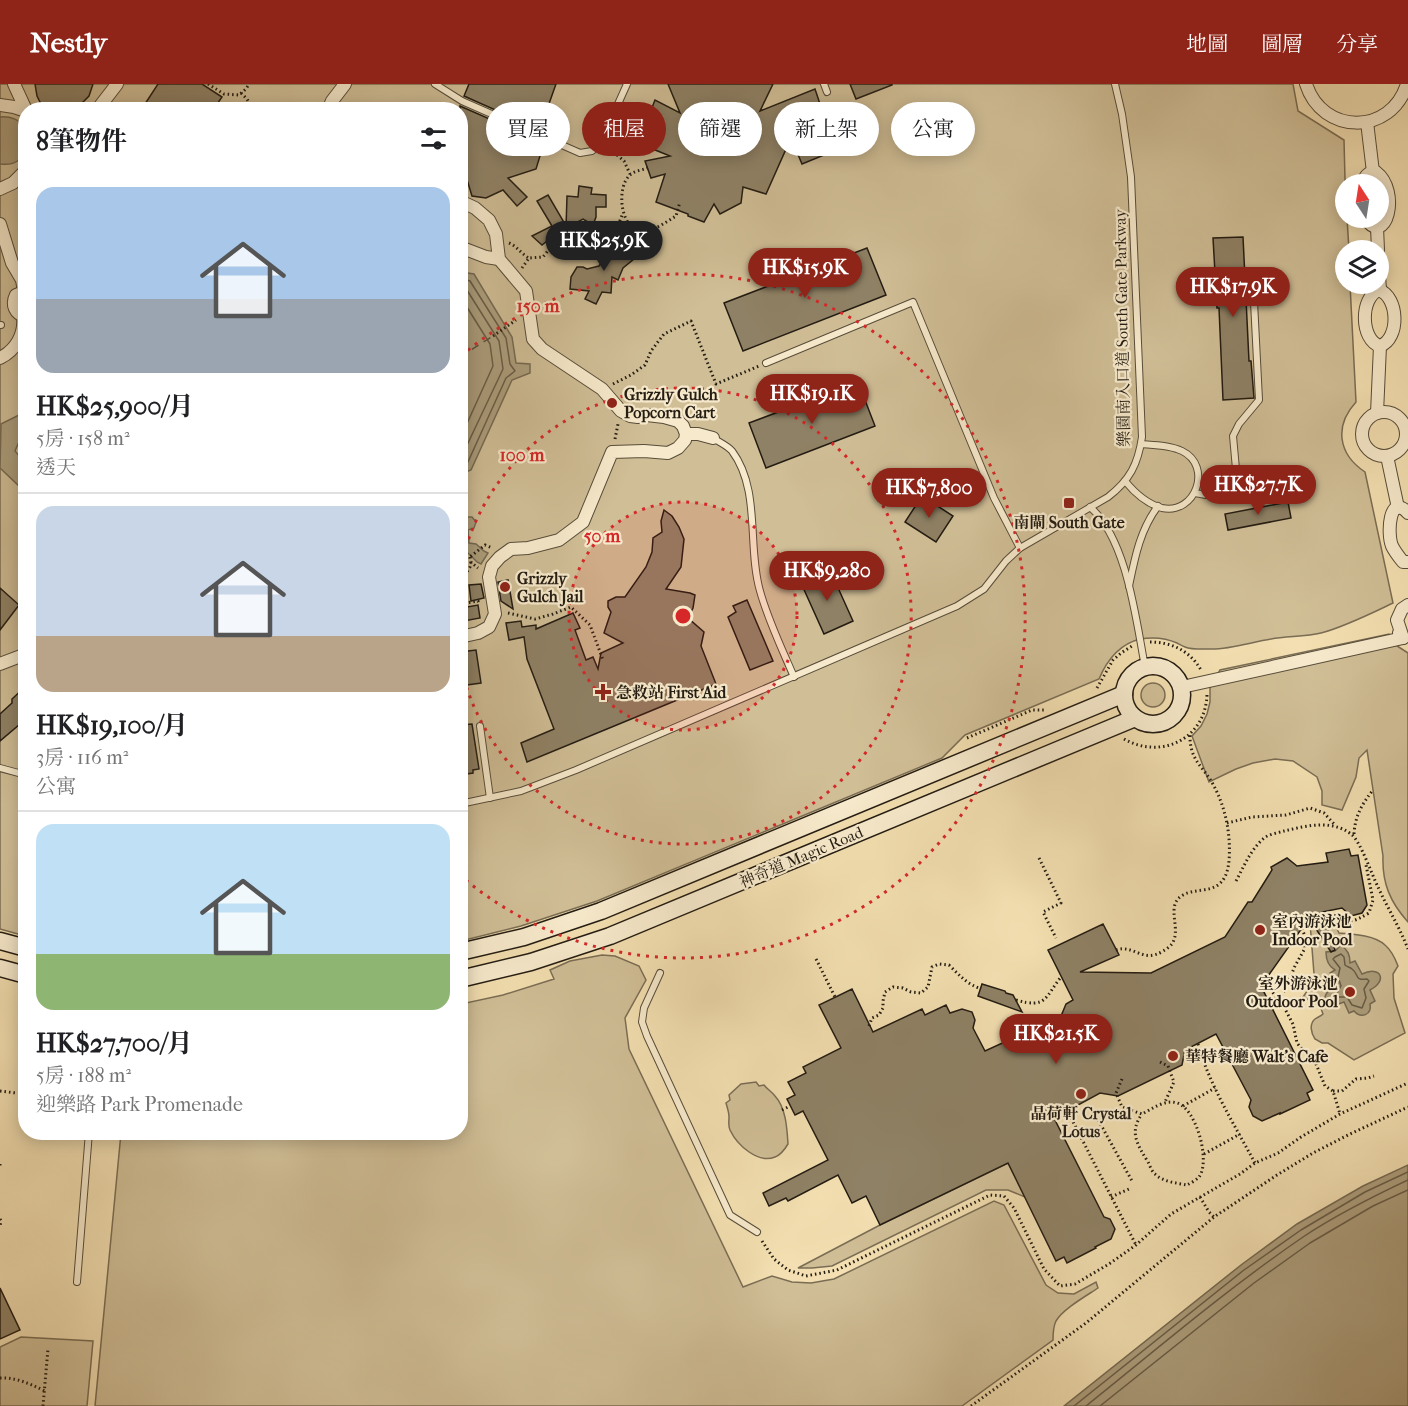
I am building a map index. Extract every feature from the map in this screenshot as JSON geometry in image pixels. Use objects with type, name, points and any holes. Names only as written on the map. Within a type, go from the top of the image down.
[{"type":"street","points":[[14,84],[22,102]]},
{"type":"street","points":[[103,102],[117,84]]},
{"type":"street","points":[[332,102],[345,84]]},
{"type":"street","points":[[1306,84],[1311,96],[1325,113],[1345,122],[1356,123],[1379,118],[1389,111],[1398,102],[1407,84]]},
{"type":"street","points":[[0,105],[18,108]]},
{"type":"street","points":[[1367,122],[1373,172]]},
{"type":"street","points":[[1367,174],[1373,172],[1378,174]]},
{"type":"street","points":[[0,189],[18,178]]},
{"type":"street","points":[[468,205],[489,220],[496,234],[499,259]]},
{"type":"street","points":[[0,224],[12,263],[18,273]]},
{"type":"street","points":[[468,250],[499,259],[526,291],[533,339],[542,349],[602,389],[621,411],[630,416],[647,415],[678,421],[686,434],[685,440],[678,448],[668,453],[612,452],[583,522],[560,540],[528,548],[511,549],[492,566],[489,577],[494,608],[489,627],[468,635]]},
{"type":"street","points":[[18,294],[14,303],[18,313]]},
{"type":"street","points":[[1373,294],[1365,318],[1374,344],[1380,346],[1386,344],[1394,327],[1390,300],[1386,294]]},
{"type":"street","points":[[0,358],[18,345]]},
{"type":"street","points":[[1377,413],[1380,346]]},
{"type":"street","points":[[1377,413],[1391,413],[1405,426],[1406,439],[1403,445],[1387,456],[1374,454],[1362,439],[1363,426],[1377,413]]},
{"type":"street","points":[[686,434],[713,438]]},
{"type":"street","points":[[1387,456],[1403,510],[1393,511],[1390,520],[1390,538],[1397,555],[1403,562],[1408,562]]},
{"type":"street","points":[[1182,687],[1406,640],[1397,620],[1402,609],[1408,605]]},
{"type":"street","points":[[0,664],[18,657]]},
{"type":"street","points":[[1145,666],[1168,669],[1177,677],[1182,687],[1181,704],[1176,714],[1162,723],[1146,723],[1135,718],[1125,705],[1124,688],[1134,672],[1145,666]]},
{"type":"street","name":"神奇道 Magic Road","points":[[468,950],[524,937],[601,911],[1124,694]]},
{"type":"street","name":"神奇道 Magic Road","points":[[468,977],[531,962],[610,936],[1135,718]]},
{"type":"street","points":[[0,941],[18,946]]},
{"type":"street","points":[[0,968],[18,973]]},
{"type":"lane","points":[[435,84],[464,102]]},
{"type":"lane","points":[[619,102],[627,84]]},
{"type":"lane","points":[[824,84],[827,92]]},
{"type":"lane","name":"樂園南入口道 South Gate Parkway","points":[[468,802],[521,791],[576,770],[957,606],[984,589],[1006,561],[1020,548],[1108,497],[1125,481],[1137,460],[1141,444],[1140,361],[1131,177],[1122,114],[1115,84]]},
{"type":"lane","points":[[468,104],[582,153]]},
{"type":"lane","points":[[1195,493],[1206,495],[1218,487],[1236,469],[1233,436],[1239,424],[1259,400],[1253,282]]},
{"type":"lane","points":[[766,363],[913,302],[994,498],[1020,548]]},
{"type":"lane","points":[[713,438],[731,449],[743,471],[748,486],[754,563],[760,591],[794,677]]},
{"type":"lane","points":[[1125,481],[1142,498],[1168,508],[1176,508],[1190,500],[1195,493],[1198,486],[1198,470],[1190,456],[1175,449],[1141,444]]},
{"type":"lane","points":[[1129,587],[1144,527],[1158,506]]},
{"type":"lane","points":[[1090,507],[1109,530],[1129,587],[1145,666]]},
{"type":"lane","points":[[480,726],[490,798]]},
{"type":"lane","points":[[0,768],[18,773]]},
{"type":"lane","points":[[660,973],[644,1008],[642,1022],[647,1036],[730,1215],[757,1232]]},
{"type":"lane","points":[[77,1282],[88,1140]]},
{"type":"path","points":[[208,84],[224,94],[239,95],[249,84]]},
{"type":"path","points":[[241,93],[249,102]]},
{"type":"path","points":[[618,156],[624,161],[630,174]]},
{"type":"path","points":[[555,242],[589,253],[603,251],[623,213],[622,188],[630,174],[648,168]]},
{"type":"path","points":[[623,213],[629,225],[640,231],[653,229],[676,216],[680,202]]},
{"type":"path","points":[[498,242],[511,243],[521,254],[529,258],[543,257],[559,234],[579,224],[602,229],[614,228]]},
{"type":"path","points":[[589,253],[591,226]]},
{"type":"path","points":[[514,275],[529,258]]},
{"type":"path","points":[[493,336],[529,312]]},
{"type":"path","points":[[602,389],[631,375],[645,365],[651,351],[664,334],[691,321],[716,384],[766,363]]},
{"type":"path","points":[[612,452],[621,411]]},
{"type":"path","points":[[468,558],[482,546]]},
{"type":"path","points":[[468,570],[471,562]]},
{"type":"path","points":[[468,603],[478,602],[480,608],[494,608],[535,619],[571,607],[590,625],[603,660]]},
{"type":"path","points":[[1116,950],[1122,948],[1147,956],[1165,950],[1173,943],[1176,932],[1175,903],[1182,895],[1216,886],[1225,878],[1229,854],[1226,814],[1214,786],[1192,753],[1190,734]]},
{"type":"path","points":[[1354,836],[1355,821],[1362,803],[1373,790]]},
{"type":"path","points":[[1227,823],[1252,817],[1286,815],[1310,808],[1324,813],[1336,826],[1354,836],[1360,845],[1408,949]]},
{"type":"path","points":[[1236,881],[1252,851],[1265,836],[1310,825],[1336,826]]},
{"type":"path","points":[[1039,858],[1061,903],[1043,912],[1056,938]]},
{"type":"path","points":[[1278,999],[1285,990],[1304,950],[1305,936],[1300,924],[1307,920],[1334,915],[1342,921],[1355,921],[1369,913],[1373,900],[1365,858]]},
{"type":"path","points":[[816,959],[835,997]]},
{"type":"path","points":[[869,1026],[872,1018],[879,1015],[883,1008],[885,992],[893,987],[921,993],[928,987],[932,967],[939,964],[949,965],[962,979],[981,989]]},
{"type":"path","points":[[1016,1000],[1038,1003],[1047,998],[1061,977]]},
{"type":"path","points":[[1259,982],[1267,985],[1284,1007],[1293,1024],[1297,1043],[1314,1059],[1325,1086],[1333,1091],[1342,1091],[1356,1079],[1374,1076]]},
{"type":"path","points":[[1284,1007],[1303,997]]},
{"type":"path","points":[[1197,1044],[1215,1088],[1255,1163]]},
{"type":"path","points":[[1160,1062],[1168,1066],[1174,1082],[1165,1102]]},
{"type":"path","points":[[1122,1079],[1116,1093],[1122,1107],[1142,1114]]},
{"type":"path","points":[[757,1232],[774,1259],[788,1270],[806,1276],[837,1270],[990,1195],[1004,1196],[1014,1208],[1044,1269],[1060,1286],[1075,1284],[1136,1245],[1171,1214],[1255,1163],[1278,1154],[1301,1137],[1340,1114],[1408,1083]]},
{"type":"path","points":[[1184,1106],[1215,1088]]},
{"type":"path","points":[[0,1091],[16,1093]]},
{"type":"path","points":[[1333,1091],[1340,1114]]},
{"type":"path","points":[[1165,1102],[1175,1102],[1184,1106],[1199,1133],[1204,1154],[1202,1170],[1198,1178],[1187,1185],[1169,1181],[1155,1174],[1143,1155],[1135,1133],[1136,1123],[1142,1114],[1165,1102]]},
{"type":"path","points":[[782,1110],[790,1106]]},
{"type":"path","points":[[971,1406],[1086,1323],[1214,1217],[1313,1153],[1408,1107]]},
{"type":"path","points":[[1067,1110],[1136,1245]]},
{"type":"path","points":[[1096,1116],[1131,1181]]},
{"type":"path","points":[[1204,1154],[1239,1134]]},
{"type":"path","points":[[1111,1197],[1129,1189]]},
{"type":"path","points":[[1200,1197],[1214,1217]]},
{"type":"path","points":[[0,1219],[0,1226]]},
{"type":"path","points":[[43,1406],[48,1349]]},
{"type":"path","points":[[0,1378],[25,1381],[45,1391]]},
{"type":"shaded area","points":[[0,84],[1293,84],[1298,111],[1344,140],[1345,174],[1335,174],[1335,228],[1348,228],[1348,240],[1335,240],[1335,294],[1351,294],[1356,402],[1344,421],[1342,439],[1349,457],[1365,472],[1393,603],[1348,624],[1321,633],[1271,639],[1227,648],[1191,649],[1159,638],[1133,641],[1115,654],[1099,679],[965,735],[942,758],[597,901],[521,926],[468,939],[468,102],[18,102],[18,934],[0,929]]},
{"type":"shaded area","points":[[1389,634],[1394,644],[1408,653],[1408,922],[1388,892],[1367,750],[1359,758],[1356,777],[1342,810],[1322,805],[1322,791],[1317,777],[1293,761],[1275,759],[1253,763],[1209,782],[1192,736],[1201,726],[1207,714],[1210,688],[1220,670]]},
{"type":"shaded area","points":[[1153,683],[1162,686],[1165,695],[1162,704],[1153,707],[1144,704],[1141,695],[1144,686]]},
{"type":"shaded area","name":"室外游泳池 Outdoor Pool","points":[[1332,918],[1339,933],[1363,936],[1381,942],[1391,952],[1398,966],[1393,974],[1394,998],[1405,1033],[1354,1060],[1328,1043],[1315,1039],[1311,1026],[1315,1019],[1323,1014],[1320,1006],[1303,997],[1310,987],[1314,974],[1310,922]]},
{"type":"shaded area","points":[[602,955],[615,956],[639,966],[646,980],[625,1018],[629,1049],[743,1287],[772,1276],[792,1282],[811,1283],[834,1279],[994,1201],[1004,1205],[1046,1285],[1058,1293],[1074,1294],[1096,1282],[1098,1288],[1059,1316],[1054,1326],[1053,1340],[962,1406],[95,1406],[120,1140],[468,1140],[468,1002],[503,995],[554,979],[550,970],[570,961]]},
{"type":"shaded area","points":[[756,1082],[759,1086],[764,1085],[774,1094],[784,1112],[788,1144],[775,1157],[762,1158],[749,1152],[733,1136],[729,1127],[726,1103],[730,1100],[729,1095],[741,1084]]},
{"type":"shaded area","points":[[1008,1163],[1025,1197],[1008,1190],[986,1190],[832,1266],[798,1268],[880,1225]]},
{"type":"shaded area","points":[[21,1337],[93,1341],[87,1406],[0,1406],[0,1347]]},
{"type":"water","points":[[0,117],[7,117],[18,121],[18,160],[10,164],[0,164]]},
{"type":"water","points":[[468,273],[474,274],[512,337],[516,363],[530,364],[530,373],[512,380],[471,470],[468,471]]},
{"type":"water","points":[[18,416],[18,444],[15,451],[18,455],[18,485],[0,468],[1,424]]},
{"type":"water","points":[[468,517],[472,517],[476,522],[474,528],[468,530]]},
{"type":"water","points":[[468,530],[469,543],[476,544],[488,553],[481,564],[468,553]]},
{"type":"water","points":[[1341,945],[1348,953],[1350,963],[1355,961],[1362,974],[1374,971],[1380,975],[1379,982],[1370,990],[1375,1001],[1370,1004],[1369,1011],[1365,1015],[1354,1011],[1349,1013],[1344,1002],[1332,1005],[1325,1001],[1326,994],[1336,986],[1330,973],[1335,970],[1326,958],[1326,952],[1335,951]]},
{"type":"water","points":[[1408,1165],[1408,1406],[1064,1406],[1241,1265],[1297,1224],[1363,1186]]},
{"type":"building","points":[[35,84],[93,84],[89,96],[83,102],[40,102]]},
{"type":"building","points":[[158,84],[202,84],[222,97],[219,102],[146,102]]},
{"type":"building","points":[[469,84],[556,84],[550,102],[486,102],[486,106],[464,96]]},
{"type":"building","points":[[668,84],[773,84],[762,107],[762,102],[678,102],[678,108]]},
{"type":"building","points":[[850,84],[892,84],[892,85],[856,99]]},
{"type":"building","points":[[815,89],[819,102],[782,102]]},
{"type":"building","points":[[774,105],[774,156],[783,156],[766,194],[743,187],[741,203],[720,214],[714,204],[704,222],[656,202],[665,174],[651,178],[645,161],[670,156],[666,154],[666,106],[678,112],[678,156],[762,156],[762,110]]},
{"type":"building","points":[[468,110],[486,117],[486,156],[540,156],[536,169],[508,178],[527,197],[517,206],[503,190],[486,198],[472,196],[468,183]]},
{"type":"building","points":[[799,156],[821,156],[802,164]]},
{"type":"building","points":[[579,186],[592,188],[591,194],[606,195],[606,207],[596,207],[593,225],[583,219],[566,228],[567,196],[578,197]]},
{"type":"building","points":[[548,195],[565,224],[555,233],[552,227],[547,241],[542,245],[532,236],[552,226],[537,201]]},
{"type":"building","points":[[1243,237],[1249,361],[1251,361],[1254,398],[1223,400],[1213,238]]},
{"type":"building","points":[[637,241],[645,250],[623,268],[618,280],[612,277],[611,293],[602,292],[596,304],[585,299],[589,291],[570,289],[571,277],[577,267],[587,269],[599,266],[605,257],[615,256],[616,247],[620,244],[630,246]]},
{"type":"building","points":[[867,248],[886,295],[743,351],[724,303]]},
{"type":"building","points":[[858,382],[875,426],[766,468],[749,423]]},
{"type":"building","points":[[922,496],[953,516],[936,542],[905,522]]},
{"type":"building","points":[[1288,502],[1291,518],[1228,530],[1225,514]]},
{"type":"building","points":[[664,510],[672,516],[684,539],[681,567],[666,589],[695,595],[693,608],[688,618],[704,632],[701,646],[716,684],[527,762],[521,743],[554,729],[527,659],[524,637],[509,640],[506,623],[521,621],[522,627],[536,625],[536,629],[573,613],[580,628],[575,630],[586,660],[593,657],[598,669],[601,653],[623,643],[604,633],[611,612],[608,601],[616,597],[625,597],[646,567],[652,552],[653,538],[662,532],[661,521]]},
{"type":"building","points":[[830,570],[853,621],[824,634],[801,583]]},
{"type":"building","points":[[508,580],[513,609],[501,601],[498,582]]},
{"type":"building","points":[[481,584],[484,598],[471,601],[469,585]]},
{"type":"building","points":[[0,588],[18,606],[0,630]]},
{"type":"building","points":[[747,600],[773,661],[750,670],[728,617],[736,612],[733,606]]},
{"type":"building","points":[[478,605],[480,618],[468,620],[468,607]]},
{"type":"building","points":[[476,650],[481,683],[468,685],[468,651]]},
{"type":"building","points":[[18,693],[18,726],[0,741],[0,714],[12,703],[12,699]]},
{"type":"building","points":[[468,724],[472,724],[479,769],[468,774]]},
{"type":"building","points":[[1349,849],[1351,856],[1358,855],[1367,905],[1362,913],[1351,916],[1342,908],[1322,912],[1335,950],[1331,952],[1309,918],[1261,986],[1313,1090],[1307,1093],[1310,1100],[1262,1121],[1253,1116],[1249,1107],[1251,1100],[1216,1034],[1185,1050],[1182,1065],[1118,1096],[1100,1093],[1054,1118],[1104,1217],[1110,1219],[1115,1229],[1111,1239],[1067,1263],[1064,1257],[1056,1261],[1008,1163],[880,1225],[866,1196],[852,1203],[838,1175],[788,1201],[786,1198],[769,1206],[763,1193],[828,1160],[803,1111],[795,1115],[787,1099],[795,1095],[788,1082],[806,1073],[803,1067],[841,1048],[819,1005],[852,989],[873,1032],[922,1009],[925,1015],[946,1005],[950,1013],[962,1009],[972,1012],[975,1020],[973,1028],[985,1051],[1031,1030],[1032,1033],[1059,1021],[1066,1004],[1073,1000],[1048,950],[1103,924],[1119,955],[1080,972],[1151,973],[1225,937],[1248,902],[1252,902],[1272,870],[1271,867],[1287,858],[1297,866],[1328,862],[1326,853]]},
{"type":"building","points":[[982,984],[1013,995],[1022,1012],[978,996]]},
{"type":"building","points":[[0,1288],[20,1330],[0,1339]]},
{"type":"ferry route","points":[[468,352],[493,336]]},
{"type":"place","name":"Grizzly Gulch Popcorn Cart","points":[[612,403]]},
{"type":"place","name":"南閘 South Gate","points":[[1069,503]]},
{"type":"place","name":"Grizzly Gulch Jail","points":[[505,587]]},
{"type":"place","name":"急救站 First Aid","points":[[603,692]]},
{"type":"place","name":"室內游泳池 Indoor Pool","points":[[1260,930]]},
{"type":"place","name":"室外游泳池 Outdoor Pool","points":[[1350,992]]},
{"type":"place","name":"華特餐廳 Walt’s Cafe","points":[[1173,1056]]},
{"type":"place","name":"晶荷軒 Crystal Lotus","points":[[1081,1094]]}]
